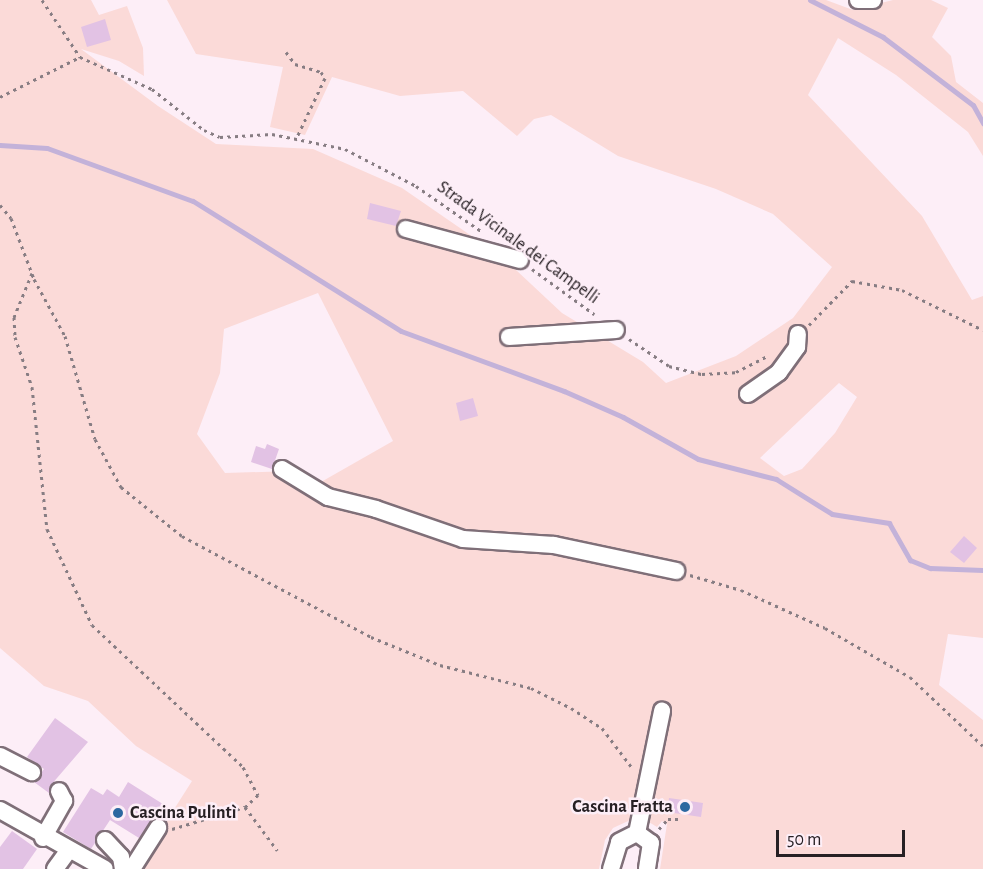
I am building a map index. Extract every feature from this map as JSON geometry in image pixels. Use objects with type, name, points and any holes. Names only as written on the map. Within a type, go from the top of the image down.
[{"type":"street","points":[[858,0],[873,0]]},
{"type":"street","points":[[406,229],[520,260]]},
{"type":"street","points":[[509,337],[616,330]]},
{"type":"street","points":[[748,394],[778,372],[796,347],[798,334]]},
{"type":"street","points":[[282,470],[327,497],[376,508],[463,539],[554,545],[676,571]]},
{"type":"street","points":[[637,833],[662,711]]},
{"type":"street","points":[[0,756],[32,772]]},
{"type":"street","points":[[43,838],[64,801],[59,791]]},
{"type":"street","points":[[0,810],[43,838],[105,869]]},
{"type":"street","points":[[132,869],[158,828]]},
{"type":"street","points":[[611,869],[619,842],[637,833]]},
{"type":"street","points":[[637,833],[651,843],[647,869]]},
{"type":"street","points":[[105,840],[121,857],[123,869]]},
{"type":"street","points":[[55,869],[68,851]]},
{"type":"path","points":[[0,97],[80,57],[42,0]]},
{"type":"path","points":[[286,52],[295,64],[321,72],[325,78],[296,139]]},
{"type":"path","name":"Strada Vicinale dei Campelli","points":[[80,57],[152,89],[220,137],[272,134],[345,149],[416,186],[484,233]]},
{"type":"path","points":[[0,205],[11,218],[32,273],[65,336],[94,439],[121,487],[182,536],[351,628],[440,665],[531,688],[571,708],[602,728],[647,787]]},
{"type":"path","name":"Strada Vicinale dei Campelli","points":[[520,260],[669,366],[702,374],[736,372],[775,351]]},
{"type":"path","points":[[32,273],[14,317],[15,337],[32,387],[46,529],[92,625],[243,767],[258,795],[245,807],[187,828],[158,828]]},
{"type":"path","points":[[798,334],[852,281],[902,290],[983,330]]},
{"type":"path","points":[[676,571],[741,590],[834,633],[910,677],[983,746]]},
{"type":"path","points":[[245,807],[277,850]]},
{"type":"path","points":[[665,822],[683,819]]},
{"type":"shaded area","points":[[0,0],[91,0],[99,15],[127,6],[143,48],[144,76],[119,61],[81,49],[158,106],[216,144],[313,149],[402,188],[502,257],[562,313],[643,362],[666,383],[736,356],[793,318],[832,267],[773,214],[716,189],[618,156],[551,115],[534,119],[517,136],[463,91],[400,96],[332,77],[305,135],[270,127],[283,67],[196,54],[167,0],[826,0],[853,10],[893,0],[931,0],[948,8],[932,37],[951,56],[956,82],[983,103],[983,156],[968,132],[896,75],[838,38],[808,95],[922,216],[972,300],[983,296],[983,638],[948,634],[939,685],[983,720],[983,869],[660,869],[667,824],[662,821],[657,827],[639,816],[613,828],[605,840],[599,869],[136,869],[192,781],[136,746],[88,701],[44,686],[0,648]],"holes":[[[318,293],[393,441],[321,482],[292,471],[225,473],[197,434],[220,373],[224,329]],[[839,383],[857,397],[835,433],[802,469],[784,476],[760,458]]]},
{"type":"building","points":[[105,19],[111,40],[87,47],[81,27]]},
{"type":"building","points":[[370,203],[401,211],[396,226],[367,219]]},
{"type":"building","points":[[473,398],[478,416],[460,421],[456,403]]},
{"type":"building","points":[[267,444],[279,449],[272,469],[251,462],[256,446],[265,449]]},
{"type":"building","points":[[964,536],[977,548],[964,563],[950,552]]},
{"type":"building","points":[[55,718],[88,742],[51,785],[49,793],[34,782],[44,769],[27,757]]},
{"type":"building","name":"Cascina Pulintì","points":[[128,782],[166,806],[139,838],[110,820],[91,849],[63,832],[91,788],[103,795],[107,789],[119,797]]},
{"type":"building","name":"Cascina Fratta","points":[[669,798],[703,803],[701,817],[667,812]]},
{"type":"building","points":[[12,831],[37,849],[23,869],[0,869],[0,847]]},
{"type":"waterway","points":[[810,0],[883,37],[973,105],[983,123]]},
{"type":"waterway","points":[[0,145],[47,148],[193,201],[401,331],[564,391],[623,417],[698,459],[776,479],[832,514],[889,523],[910,560],[930,568],[983,570]]},
{"type":"place","name":"Cascina Fratta","points":[[685,807]]},
{"type":"place","name":"Cascina Pulintì","points":[[118,813]]}]
